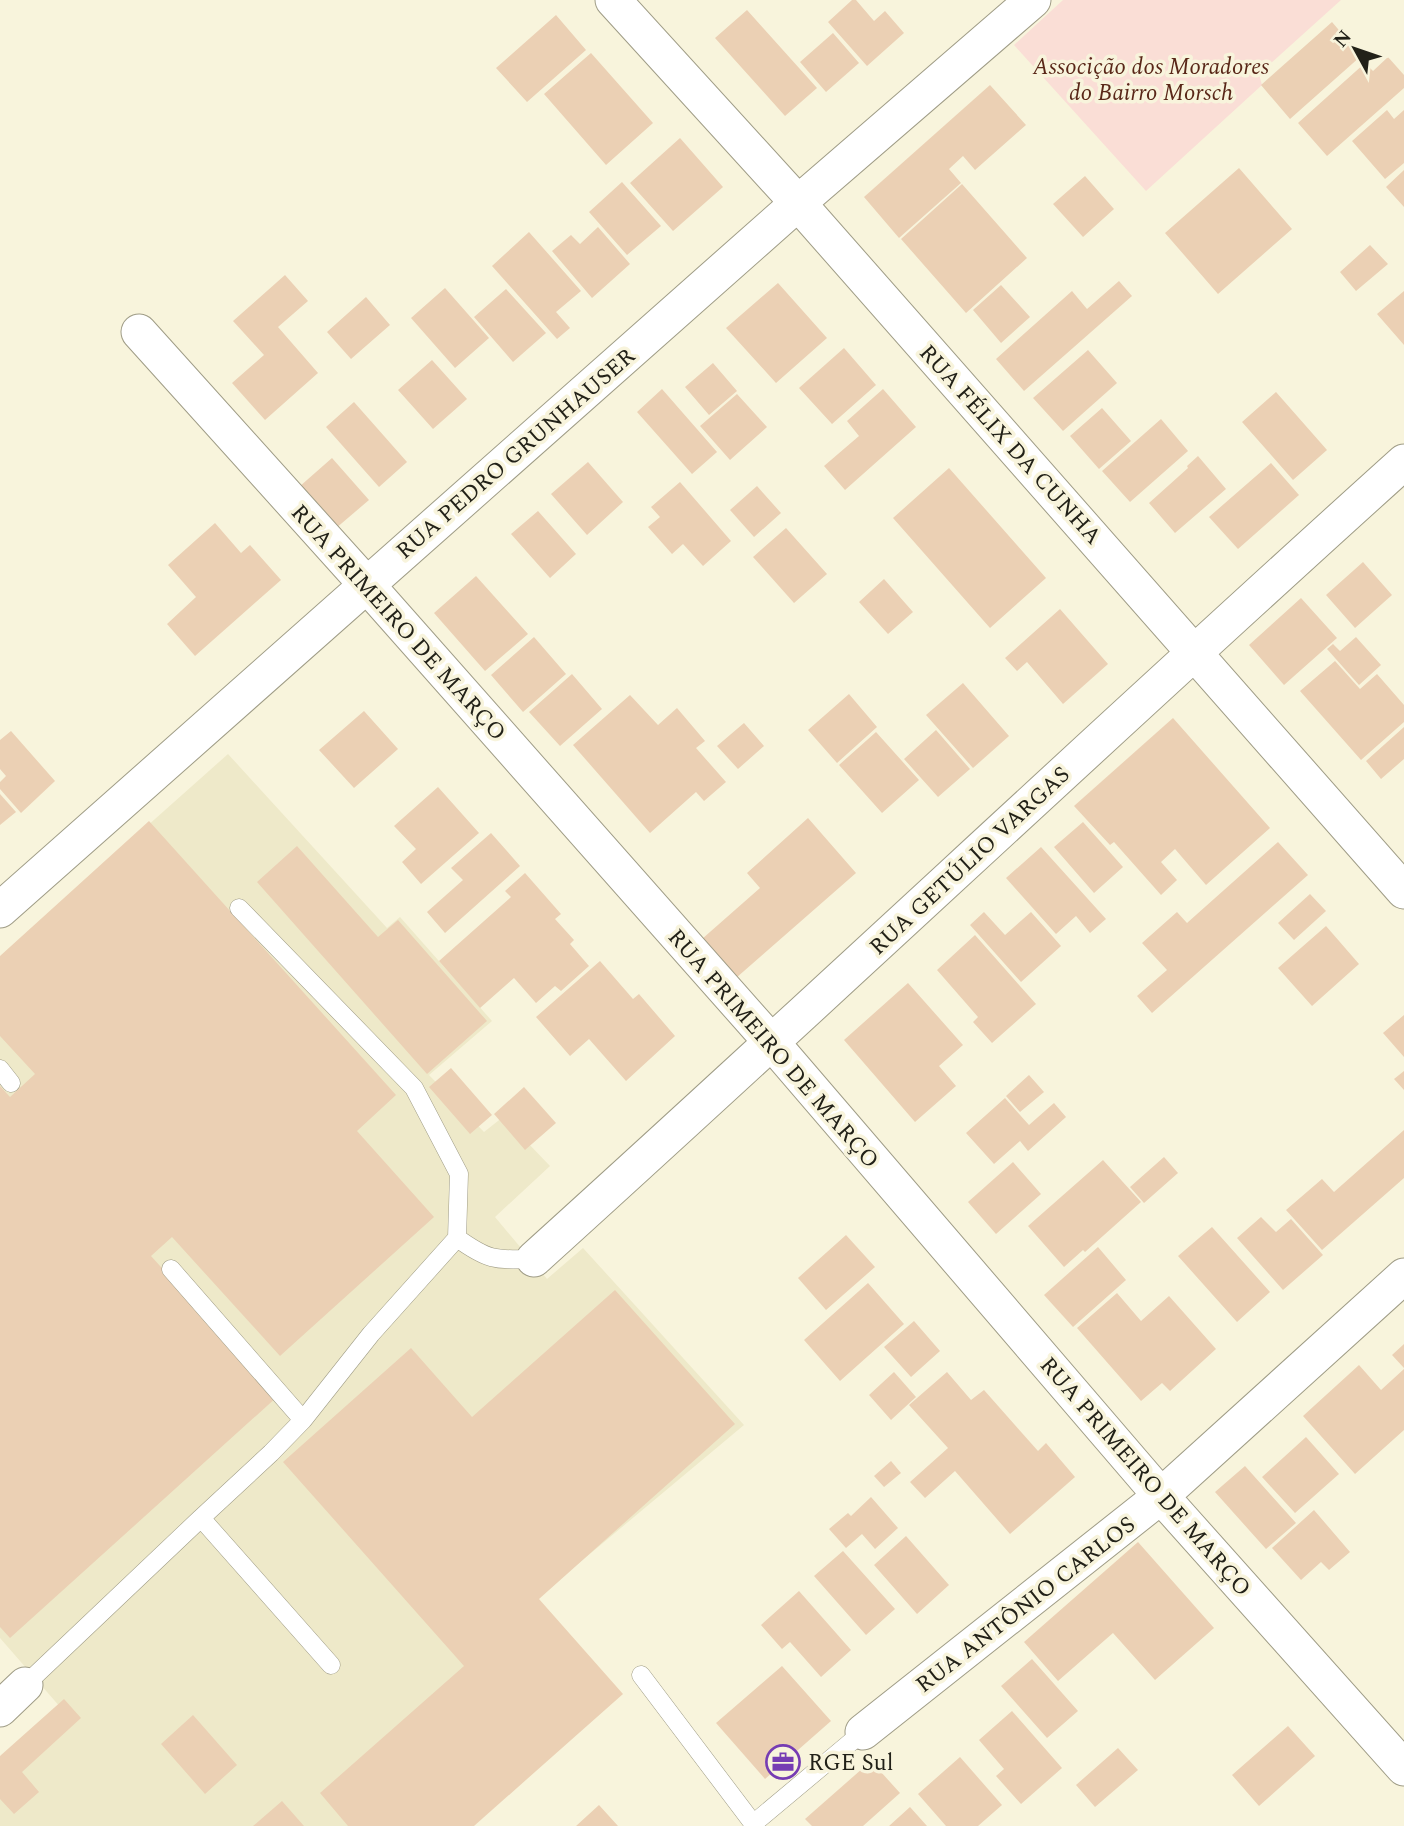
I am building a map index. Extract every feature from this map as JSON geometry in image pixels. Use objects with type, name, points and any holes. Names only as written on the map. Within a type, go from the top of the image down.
[{"type":"street","name":"RUA FÉLIX DA CUNHA","points":[[613,0],[798,203],[1404,891]]},
{"type":"street","name":"RUA PEDRO GRUNHAUSER","points":[[0,910],[798,203],[1033,0]]},
{"type":"street","name":"RUA PRIMEIRO DE MARÇO","points":[[139,332],[773,1044],[1161,1496],[1404,1768]]},
{"type":"street","name":"RUA GETÚLIO VARGAS","points":[[534,1259],[773,1044],[1194,651],[1404,462]]},
{"type":"street","name":"RUA ANTÔNIO CARLOS","points":[[863,1732],[1161,1496],[1404,1276]]},
{"type":"street","points":[[0,1709],[26,1685]]},
{"type":"lane","points":[[26,1685],[303,1420],[371,1334],[457,1238],[459,1174],[414,1088],[239,908]]},
{"type":"lane","points":[[457,1238],[496,1260],[534,1259]]},
{"type":"lane","points":[[171,1269],[303,1420]]},
{"type":"lane","points":[[201,1518],[331,1665]]},
{"type":"lane","points":[[641,1675],[754,1825],[863,1732]]},
{"type":"shaded area","points":[[228,754],[387,928],[400,917],[492,1021],[429,1075],[484,1132],[503,1117],[550,1166],[495,1217],[547,1279],[583,1248],[744,1425],[536,1599],[469,1826],[0,1826],[0,1764],[61,1708],[0,1638],[0,957]]},
{"type":"green space","name":"Associção dos Moradores do Bairro Morsch","points":[[1063,0],[1341,0],[1259,74],[1262,85],[1146,191],[1014,45]]},
{"type":"building","points":[[852,0],[856,0],[874,21],[885,11],[904,33],[867,66],[828,22]]},
{"type":"building","points":[[747,10],[817,88],[785,116],[715,38]]},
{"type":"building","points":[[556,15],[586,50],[527,102],[496,68]]},
{"type":"building","points":[[1332,22],[1361,56],[1290,119],[1261,85]]},
{"type":"building","points":[[833,33],[859,63],[826,92],[800,62]]},
{"type":"building","points":[[591,53],[653,123],[606,165],[544,94]]},
{"type":"building","points":[[1388,57],[1404,75],[1404,88],[1327,156],[1298,123],[1365,63],[1373,71]]},
{"type":"building","points":[[990,85],[1026,125],[975,170],[963,156],[949,169],[961,183],[899,238],[864,197]]},
{"type":"building","points":[[1387,110],[1394,119],[1404,110],[1404,163],[1385,179],[1352,141]]},
{"type":"building","points":[[680,138],[723,187],[673,231],[630,183]]},
{"type":"building","points":[[1239,168],[1292,229],[1218,294],[1165,233]]},
{"type":"building","points":[[1404,170],[1404,207],[1386,187]]},
{"type":"building","points":[[1085,176],[1114,209],[1083,237],[1053,204]]},
{"type":"building","points":[[622,182],[661,226],[627,255],[589,212]]},
{"type":"building","points":[[962,184],[1027,258],[966,313],[901,239]]},
{"type":"building","points":[[598,227],[630,264],[592,298],[552,251],[571,235],[580,244]]},
{"type":"building","points":[[529,232],[581,291],[556,312],[570,328],[557,339],[492,266]]},
{"type":"building","points":[[1370,245],[1388,264],[1356,291],[1340,272]]},
{"type":"building","points":[[285,275],[308,301],[278,327],[318,373],[265,420],[232,383],[264,355],[233,321]]},
{"type":"building","points":[[1119,281],[1132,296],[1024,391],[996,359],[1072,291],[1087,309]]},
{"type":"building","points":[[778,283],[827,338],[776,383],[726,328]]},
{"type":"building","points":[[1001,285],[1030,317],[1001,343],[973,310]]},
{"type":"building","points":[[445,288],[489,338],[455,368],[411,318]]},
{"type":"building","points":[[506,289],[546,333],[513,362],[474,317]]},
{"type":"building","points":[[1404,291],[1404,345],[1377,314]]},
{"type":"building","points":[[366,297],[390,325],[351,359],[327,332]]},
{"type":"building","points":[[844,348],[876,385],[832,424],[799,388]]},
{"type":"building","points":[[1088,350],[1117,383],[1063,431],[1033,398]]},
{"type":"building","points":[[432,360],[467,399],[433,429],[398,390]]},
{"type":"building","points":[[713,363],[737,391],[709,415],[685,387]]},
{"type":"building","points":[[662,389],[717,452],[692,474],[637,412]]},
{"type":"building","points":[[883,389],[916,427],[845,490],[824,466],[859,436],[847,421]]},
{"type":"building","points":[[1276,392],[1327,450],[1293,480],[1242,422]]},
{"type":"building","points":[[737,394],[767,427],[730,460],[700,426]]},
{"type":"building","points":[[354,402],[407,462],[379,487],[326,427]]},
{"type":"building","points":[[1102,408],[1131,441],[1099,469],[1070,436]]},
{"type":"building","points":[[1161,419],[1188,451],[1130,502],[1102,471]]},
{"type":"building","points":[[1198,456],[1226,489],[1175,533],[1149,503]]},
{"type":"building","points":[[332,458],[369,500],[335,529],[299,487]]},
{"type":"building","points":[[588,462],[623,502],[587,535],[551,494]]},
{"type":"building","points":[[1271,463],[1299,495],[1238,549],[1209,517]]},
{"type":"building","points":[[949,468],[1046,578],[990,628],[893,518]]},
{"type":"building","points":[[680,482],[731,541],[703,566],[683,544],[672,554],[648,527],[660,517],[651,507]]},
{"type":"building","points":[[757,486],[781,513],[754,537],[730,510]]},
{"type":"building","points":[[538,511],[576,554],[550,578],[511,534]]},
{"type":"building","points":[[215,523],[241,553],[250,545],[281,580],[195,656],[167,624],[196,597],[168,565]]},
{"type":"building","points":[[786,528],[827,574],[794,603],[753,557]]},
{"type":"building","points":[[1363,562],[1392,595],[1355,628],[1326,595]]},
{"type":"building","points":[[476,576],[528,634],[485,671],[434,613]]},
{"type":"building","points":[[884,579],[913,612],[888,634],[859,602]]},
{"type":"building","points":[[1301,598],[1337,638],[1284,685],[1249,645]]},
{"type":"building","points":[[1060,609],[1108,664],[1063,704],[1027,662],[1017,671],[1005,658]]},
{"type":"building","points":[[534,637],[566,674],[523,712],[491,675]]},
{"type":"building","points":[[1356,637],[1381,665],[1359,685],[1327,649],[1333,644],[1340,651]]},
{"type":"building","points":[[1335,661],[1360,689],[1377,674],[1404,705],[1404,722],[1361,760],[1300,691]]},
{"type":"building","points":[[572,674],[602,709],[560,746],[529,712]]},
{"type":"building","points":[[963,683],[1009,736],[973,768],[926,715]]},
{"type":"building","points":[[849,694],[877,727],[837,763],[808,730]]},
{"type":"building","points":[[630,695],[658,725],[677,708],[705,741],[696,748],[726,782],[704,801],[696,792],[650,833],[573,745]]},
{"type":"building","points":[[364,711],[398,749],[354,788],[319,750]]},
{"type":"building","points":[[1173,718],[1270,828],[1206,885],[1175,849],[1161,862],[1177,880],[1161,895],[1114,842],[1110,845],[1074,806]]},
{"type":"building","points":[[744,723],[764,746],[738,769],[717,746]]},
{"type":"building","points":[[1404,727],[1404,759],[1381,779],[1366,761]]},
{"type":"building","points":[[936,730],[970,769],[938,797],[904,759]]},
{"type":"building","points":[[11,731],[55,781],[21,813],[0,789],[0,782],[6,776],[0,769],[0,740]]},
{"type":"building","points":[[876,732],[919,780],[882,813],[839,765]]},
{"type":"building","points":[[438,787],[479,833],[421,884],[402,862],[416,849],[394,826]]},
{"type":"building","points":[[0,794],[16,812],[0,825]]},
{"type":"building","points":[[808,818],[856,873],[736,978],[702,939],[760,888],[747,873]]},
{"type":"building","points":[[149,821],[396,1095],[357,1131],[434,1217],[280,1356],[172,1237],[151,1256],[278,1396],[10,1638],[0,1627],[0,1086],[10,1097],[35,1074],[0,1036],[0,956]]},
{"type":"building","points":[[1083,822],[1123,867],[1094,893],[1054,847]]},
{"type":"building","points":[[491,833],[520,866],[445,933],[427,912],[463,880],[451,868]]},
{"type":"building","points":[[1278,842],[1308,875],[1152,1013],[1137,996],[1167,970],[1142,943],[1177,912],[1187,923]]},
{"type":"building","points":[[297,846],[378,937],[398,920],[487,1021],[427,1074],[257,882]]},
{"type":"building","points":[[1041,847],[1106,919],[1090,933],[1076,916],[1056,934],[1006,878]]},
{"type":"building","points":[[525,873],[561,914],[555,919],[574,940],[570,944],[589,966],[561,991],[555,986],[536,1003],[514,978],[480,1008],[439,961],[511,897],[505,891]]},
{"type":"building","points":[[1310,894],[1326,911],[1294,940],[1278,923]]},
{"type":"building","points":[[984,912],[1005,935],[1031,912],[1061,946],[1021,982],[970,925]]},
{"type":"building","points":[[1326,926],[1359,964],[1312,1006],[1278,968]]},
{"type":"building","points":[[975,935],[1036,1004],[992,1043],[973,1022],[978,1017],[937,970]]},
{"type":"building","points":[[600,961],[633,999],[639,994],[675,1036],[626,1081],[589,1039],[570,1056],[536,1017]]},
{"type":"building","points":[[908,983],[963,1045],[939,1066],[956,1086],[915,1122],[844,1040]]},
{"type":"building","points":[[1404,1015],[1404,1057],[1383,1033]]},
{"type":"building","points":[[451,1068],[492,1115],[470,1134],[429,1087]]},
{"type":"building","points":[[1404,1071],[1404,1090],[1394,1079]]},
{"type":"building","points":[[1029,1075],[1044,1092],[1020,1112],[1006,1096]]},
{"type":"building","points":[[524,1087],[556,1123],[525,1150],[494,1114]]},
{"type":"building","points":[[1005,1098],[1029,1125],[1054,1103],[1066,1117],[1028,1151],[1020,1141],[994,1164],[966,1133]]},
{"type":"building","points":[[1404,1130],[1404,1178],[1322,1250],[1286,1210],[1322,1179],[1334,1192]]},
{"type":"building","points":[[1164,1157],[1178,1173],[1144,1203],[1130,1187]]},
{"type":"building","points":[[1103,1160],[1141,1202],[1064,1267],[1028,1226]]},
{"type":"building","points":[[1013,1162],[1041,1194],[996,1234],[968,1202]]},
{"type":"building","points":[[1261,1217],[1276,1232],[1291,1219],[1323,1255],[1283,1290],[1237,1238]]},
{"type":"building","points":[[1212,1227],[1270,1292],[1237,1322],[1178,1256]]},
{"type":"building","points":[[846,1235],[875,1267],[826,1310],[798,1278]]},
{"type":"building","points":[[1098,1247],[1126,1280],[1073,1327],[1044,1295]]},
{"type":"building","points":[[868,1283],[904,1324],[840,1381],[804,1340]]},
{"type":"building","points":[[615,1290],[735,1424],[539,1599],[623,1694],[474,1826],[348,1826],[320,1793],[464,1666],[283,1462],[411,1348],[472,1417]]},
{"type":"building","points":[[1117,1293],[1141,1321],[1169,1296],[1216,1349],[1170,1391],[1162,1383],[1141,1401],[1077,1328]]},
{"type":"building","points":[[914,1321],[940,1351],[911,1377],[884,1347]]},
{"type":"building","points":[[1404,1344],[1404,1368],[1392,1355]]},
{"type":"building","points":[[1359,1365],[1381,1390],[1404,1369],[1404,1430],[1355,1474],[1303,1416]]},
{"type":"building","points":[[894,1372],[916,1397],[891,1420],[869,1395]]},
{"type":"building","points":[[947,1372],[971,1400],[984,1390],[1038,1451],[1046,1443],[1075,1477],[1010,1534],[955,1471],[925,1498],[910,1482],[948,1448],[909,1405]]},
{"type":"building","points":[[1306,1437],[1339,1474],[1295,1513],[1262,1477]]},
{"type":"building","points":[[891,1461],[901,1473],[884,1487],[874,1476]]},
{"type":"building","points":[[1245,1466],[1296,1523],[1266,1549],[1215,1492]]},
{"type":"building","points":[[871,1497],[898,1528],[875,1549],[862,1534],[846,1548],[829,1529],[848,1513],[851,1516]]},
{"type":"building","points":[[1314,1510],[1350,1552],[1329,1570],[1321,1562],[1301,1580],[1272,1548]]},
{"type":"building","points":[[906,1536],[949,1585],[917,1614],[874,1565]]},
{"type":"building","points":[[1138,1542],[1214,1628],[1155,1680],[1113,1633],[1058,1681],[1024,1642]]},
{"type":"building","points":[[843,1551],[895,1609],[866,1635],[814,1576]]},
{"type":"building","points":[[799,1591],[851,1650],[821,1677],[790,1642],[782,1649],[761,1625]]},
{"type":"building","points":[[1032,1659],[1078,1711],[1047,1738],[1001,1686]]},
{"type":"building","points":[[782,1666],[831,1721],[765,1779],[716,1723]]},
{"type":"building","points":[[64,1699],[81,1718],[22,1772],[39,1792],[14,1814],[0,1799],[0,1756]]},
{"type":"building","points":[[1012,1711],[1062,1768],[1021,1804],[996,1776],[1004,1769],[979,1740]]},
{"type":"building","points":[[193,1715],[237,1765],[205,1794],[161,1744]]},
{"type":"building","points":[[1288,1726],[1315,1756],[1259,1806],[1232,1775]]},
{"type":"building","points":[[1118,1748],[1138,1770],[1095,1807],[1076,1785]]},
{"type":"building","points":[[960,1757],[1002,1805],[978,1826],[946,1826],[918,1794]]},
{"type":"building","points":[[871,1761],[900,1793],[863,1826],[812,1826],[805,1819]]},
{"type":"building","points":[[282,1801],[304,1826],[253,1826]]},
{"type":"building","points":[[599,1805],[618,1826],[576,1826]]},
{"type":"building","points":[[910,1807],[927,1826],[889,1826]]},
{"type":"place","name":"RGE Sul","points":[[783,1762]]}]
